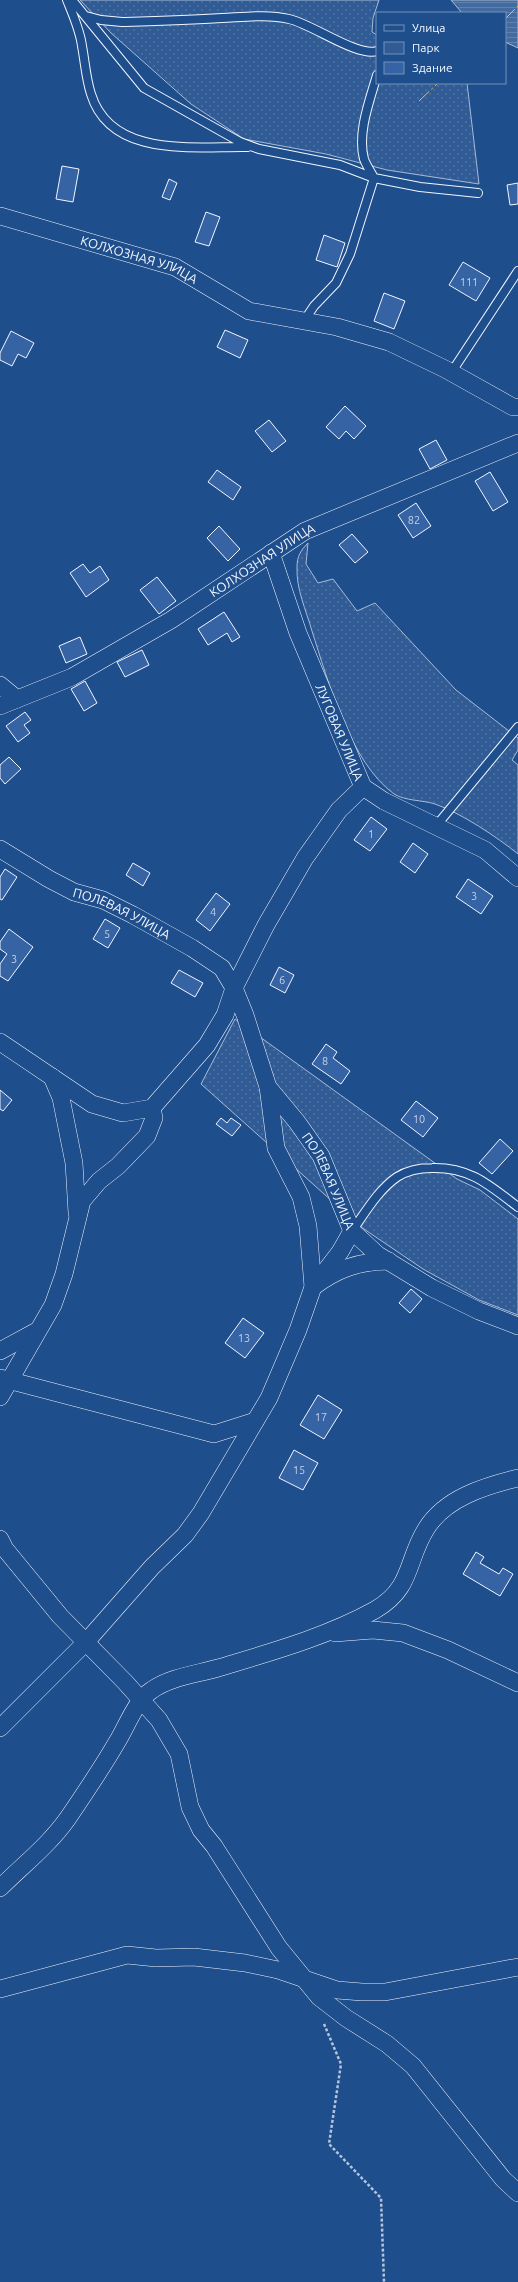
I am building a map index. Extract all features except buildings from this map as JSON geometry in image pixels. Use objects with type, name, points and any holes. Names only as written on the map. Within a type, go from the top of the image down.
[{"type":"street","name":"КОЛХОЗНАЯ УЛИЦА","points":[[0,216],[175,267],[249,311],[337,327],[389,342],[451,372],[513,407],[518,407]]},
{"type":"street","name":"КОЛХОЗНАЯ УЛИЦА","points":[[0,706],[72,677],[171,620],[305,531],[518,443]]},
{"type":"street","name":"ЛУГОВАЯ УЛИЦА","points":[[271,553],[298,633],[363,787],[384,801],[485,850],[514,872]]},
{"type":"street","points":[[0,685],[17,699]]},
{"type":"street","points":[[0,1042],[92,1104],[123,1113],[152,1108],[207,1045],[225,1015],[234,988],[266,925],[305,858],[339,810],[363,787]]},
{"type":"street","name":"ПОЛЕВАЯ УЛИЦА","points":[[0,849],[49,879],[74,892],[103,900],[192,948],[222,968],[234,988],[245,1015],[268,1087],[321,1156],[352,1231],[378,1254],[439,1291],[479,1311],[517,1325]]},
{"type":"street","points":[[52,1077],[62,1098],[72,1155],[78,1216]]},
{"type":"street","points":[[268,1087],[276,1148],[301,1197],[308,1226],[313,1287]]},
{"type":"street","points":[[0,1397],[5,1379],[42,1326],[52,1305],[64,1274],[82,1201],[99,1181],[118,1166],[147,1136],[154,1118],[152,1108]]},
{"type":"street","points":[[0,1728],[86,1642],[152,1567],[185,1535],[201,1513],[268,1398],[298,1330],[313,1287],[340,1252],[352,1231]]},
{"type":"street","points":[[313,1287],[332,1273],[346,1267],[371,1261],[389,1261]]},
{"type":"street","points":[[0,1351],[27,1337],[42,1326]]},
{"type":"street","points":[[5,1379],[214,1434],[255,1421]]},
{"type":"street","points":[[0,1888],[39,1851],[68,1819],[101,1770],[142,1700],[151,1690],[175,1680],[297,1644],[375,1609],[396,1594],[407,1577],[426,1529],[440,1513],[464,1497],[507,1474],[518,1465]]},
{"type":"street","points":[[484,1487],[518,1478]]},
{"type":"street","points":[[0,1539],[5,1549],[60,1616],[142,1700],[159,1720],[178,1754],[190,1807],[200,1830],[214,1846],[279,1948],[319,1997],[387,2044],[413,2066],[503,2179],[518,2193]]},
{"type":"street","points":[[319,1635],[347,1631],[373,1630],[403,1633],[448,1650],[518,1683]]},
{"type":"street","points":[[0,1989],[127,1955],[156,1958],[194,1957],[245,1963],[278,1970],[337,1990],[384,1992],[518,1967]]},
{"type":"lane","points":[[67,0],[82,45],[91,94],[99,115],[114,128],[134,138],[155,145],[187,148],[254,147],[340,164],[374,178],[420,187],[478,193]]},
{"type":"lane","points":[[72,0],[98,30],[116,56],[144,88],[217,130],[254,147]]},
{"type":"lane","points":[[86,16],[101,20],[122,22],[252,17],[288,19],[312,27],[340,42],[360,49],[376,51]]},
{"type":"lane","points":[[304,321],[314,306],[336,283],[350,254],[374,178],[364,159],[363,142],[364,124],[376,79]]},
{"type":"lane","points":[[451,372],[518,271]]},
{"type":"lane","points":[[436,826],[518,727]]},
{"type":"lane","points":[[352,1231],[387,1186],[397,1178],[412,1170],[451,1167],[468,1173],[518,1207]]},
{"type":"path","points":[[323,2022],[342,2064],[329,2144],[381,2198],[384,2282]]},
{"type":"green space","points":[[80,0],[379,0],[373,18],[372,32],[376,34],[376,84],[467,84],[479,184],[387,170],[326,154],[244,139],[191,104],[111,33]]},
{"type":"green space","points":[[308,543],[306,564],[318,583],[333,579],[357,611],[375,603],[456,690],[518,738],[518,750],[512,760],[518,765],[518,854],[500,840],[456,813],[435,804],[403,798],[394,794],[378,780],[365,762],[342,719],[325,673],[304,607],[298,583],[297,567],[301,551]]},
{"type":"green space","points":[[235,1019],[457,1179],[480,1190],[518,1219],[518,1315],[479,1300],[423,1269],[361,1227],[201,1084]]},
{"type":"shaded area","points":[[451,0],[518,0],[518,48],[506,42],[506,12],[461,12]]},
{"type":"power","points":[[506,18],[518,6]]},
{"type":"power","points":[[419,101],[437,84]]}]
